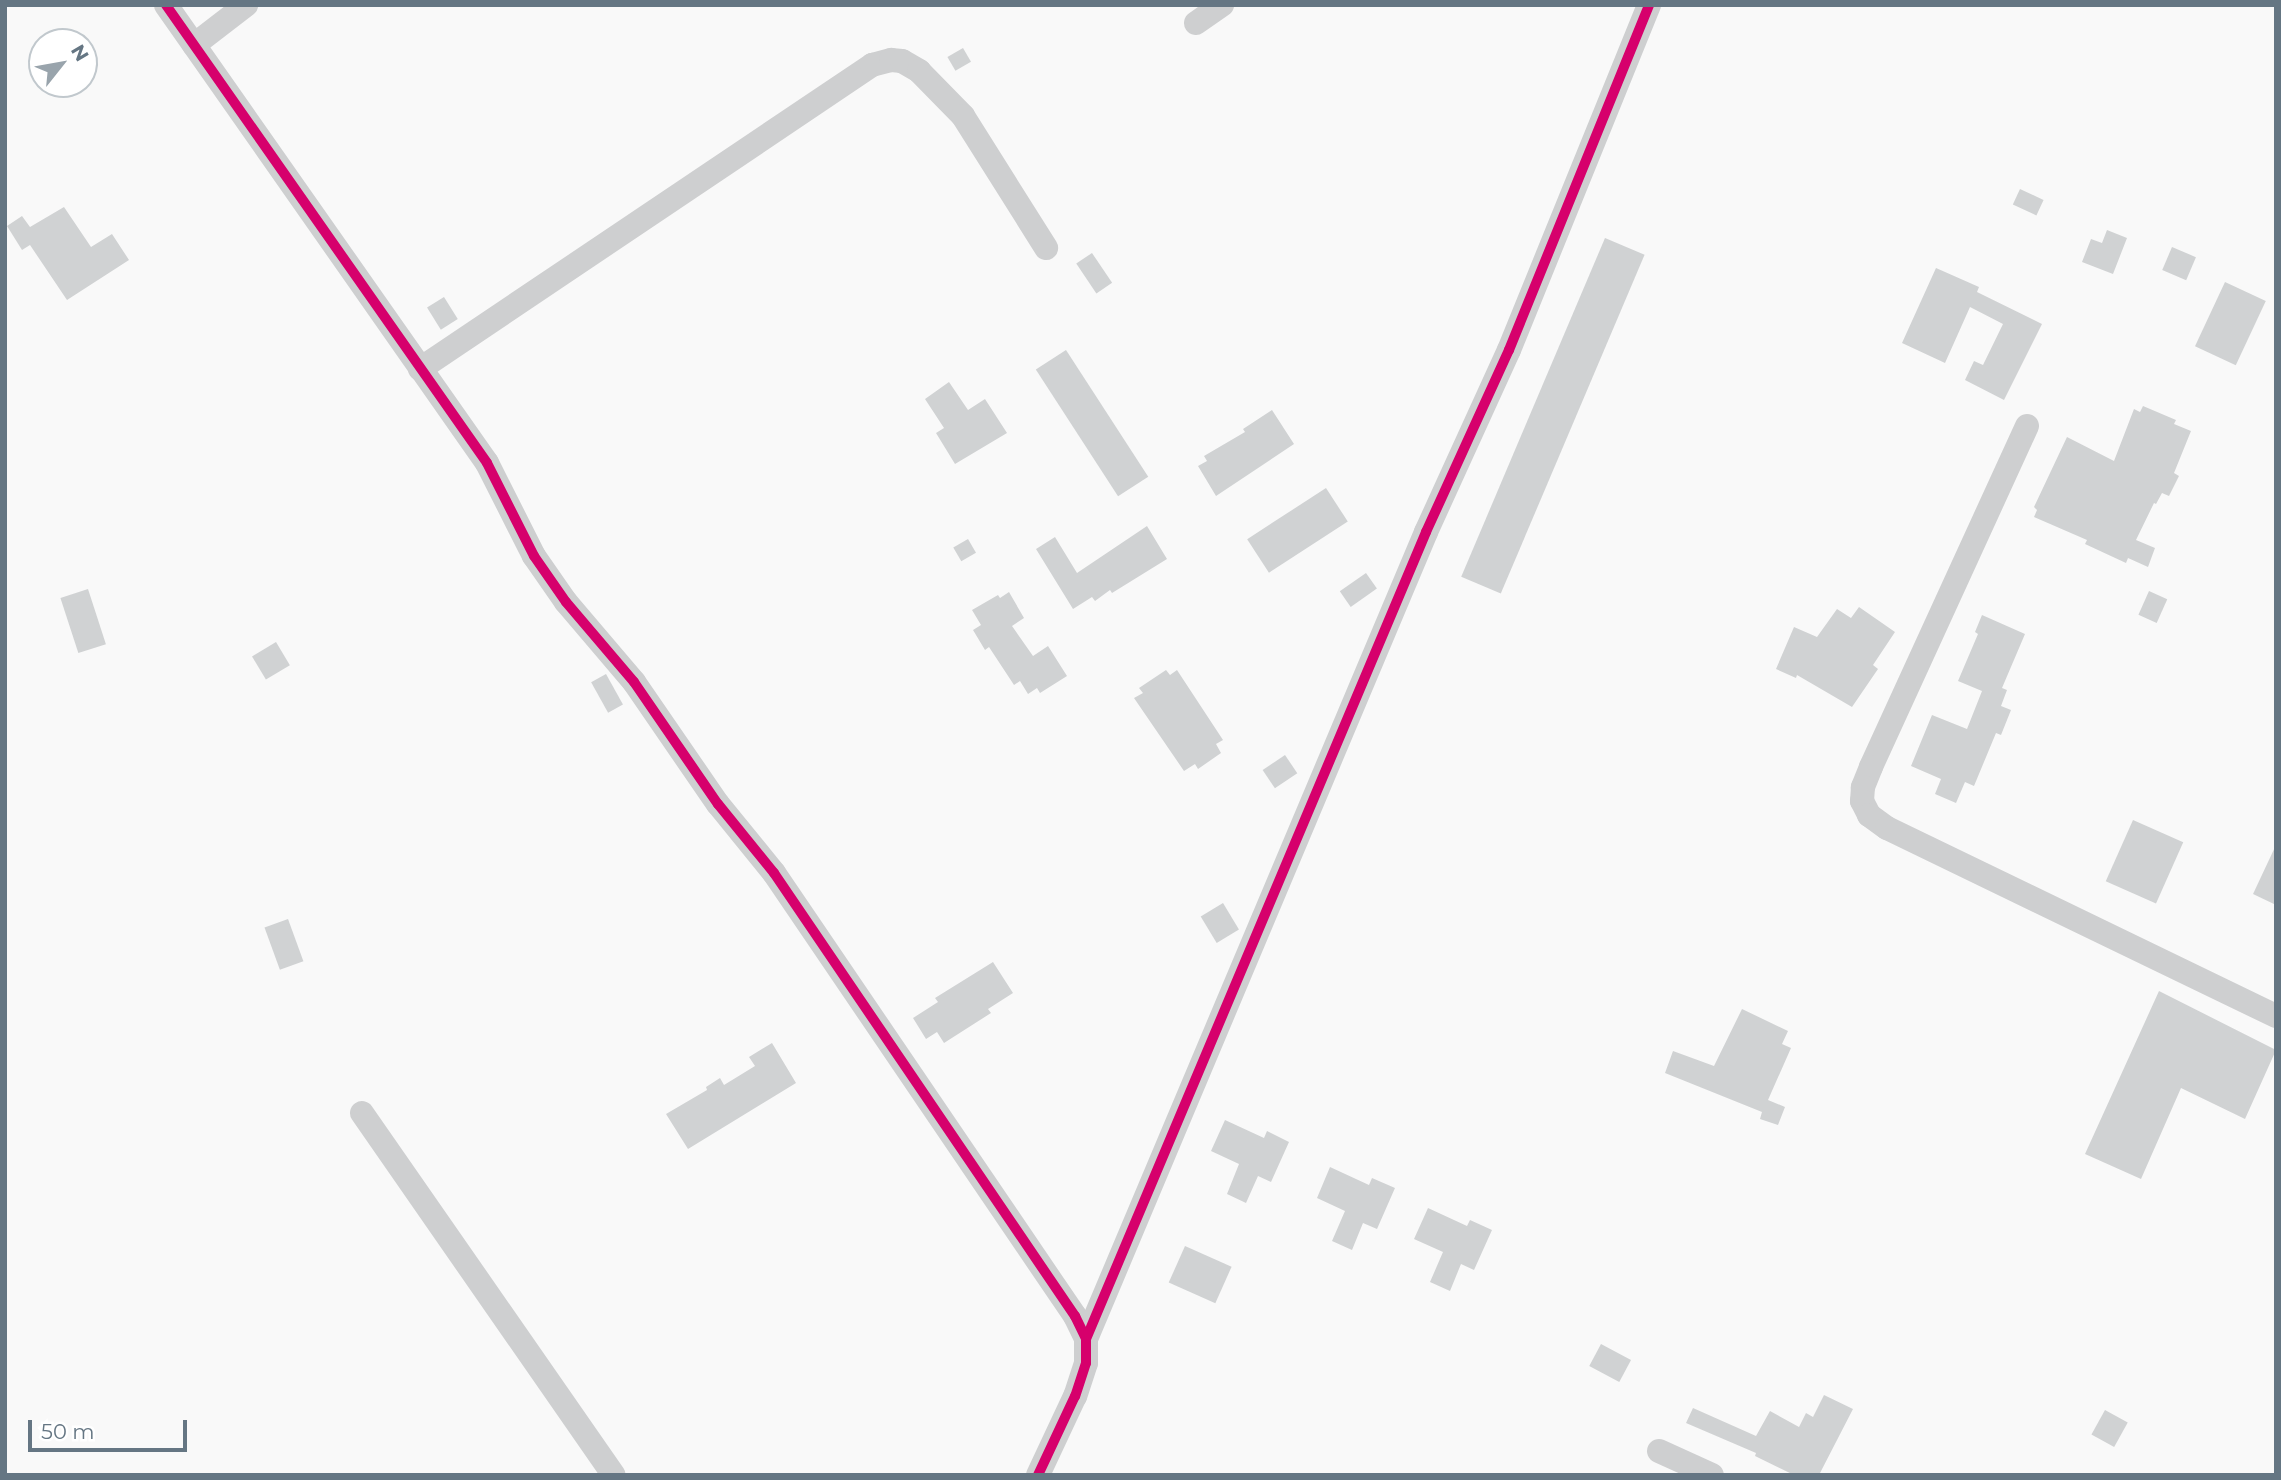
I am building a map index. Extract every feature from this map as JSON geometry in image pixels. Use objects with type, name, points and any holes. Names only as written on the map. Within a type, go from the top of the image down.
[{"type":"street","points":[[166,5],[492,472],[534,556],[566,602],[634,682],[718,804],[774,873],[1075,1317],[1086,1339]]},
{"type":"street","points":[[194,45],[246,5]]},
{"type":"street","points":[[1196,23],[1222,5]]},
{"type":"street","points":[[1038,1475],[1075,1396],[1086,1363],[1086,1339],[1426,532],[1508,350],[1649,5]]},
{"type":"street","points":[[420,369],[872,65],[891,60],[902,61],[919,71],[963,116],[1045,248]]},
{"type":"street","points":[[2026,426],[1871,767],[1863,787],[1862,801],[1869,815],[1887,828],[2276,1016]]},
{"type":"street","points":[[362,1113],[614,1475]]},
{"type":"street","points":[[1659,1451],[1713,1475]]},
{"type":"building","points":[[963,48],[971,62],[955,71],[947,57]]},
{"type":"building","points":[[2020,189],[2044,200],[2036,215],[2013,204]]},
{"type":"building","points":[[64,207],[91,247],[112,234],[129,260],[67,300],[30,245],[22,250],[7,226],[22,216],[30,227]]},
{"type":"building","points":[[2107,230],[2127,238],[2113,274],[2082,262],[2091,239],[2102,243]]},
{"type":"building","points":[[1605,238],[1645,255],[1501,594],[1461,577]]},
{"type":"building","points":[[2172,247],[2196,257],[2186,280],[2162,270]]},
{"type":"building","points":[[1092,253],[1112,283],[1096,293],[1076,264]]},
{"type":"building","points":[[1936,268],[1979,287],[1977,292],[2042,324],[2004,400],[1965,380],[1974,361],[1983,365],[2003,324],[1970,307],[1945,363],[1902,343]]},
{"type":"building","points":[[2225,282],[2266,301],[2236,365],[2195,346]]},
{"type":"building","points":[[444,297],[458,319],[441,330],[427,308]]},
{"type":"building","points":[[1066,350],[1148,477],[1118,496],[1036,370]]},
{"type":"building","points":[[949,382],[968,410],[985,399],[1007,433],[955,464],[936,433],[944,428],[925,399]]},
{"type":"building","points":[[2143,406],[2176,420],[2174,424],[2191,431],[2174,473],[2179,476],[2169,496],[2162,493],[2156,504],[2154,503],[2136,540],[2155,548],[2148,567],[2128,558],[2126,563],[2085,544],[2087,540],[2034,517],[2037,510],[2034,507],[2067,437],[2114,461],[2134,409],[2140,412]]},
{"type":"building","points":[[1272,410],[1294,444],[1216,496],[1198,466],[1207,461],[1204,456],[1245,432],[1243,429]]},
{"type":"building","points":[[1326,488],[1348,522],[1269,573],[1247,539]]},
{"type":"building","points":[[1147,526],[1167,559],[1112,593],[1110,590],[1095,601],[1092,597],[1073,609],[1036,549],[1055,537],[1077,573]]},
{"type":"building","points":[[968,539],[976,553],[961,561],[953,548]]},
{"type":"building","points":[[1366,573],[1377,589],[1351,607],[1340,591]]},
{"type":"building","points":[[88,589],[106,644],[78,653],[60,598]]},
{"type":"building","points":[[2149,591],[2167,599],[2157,623],[2138,615]]},
{"type":"building","points":[[1009,592],[1024,618],[1012,626],[1033,656],[1048,646],[1067,676],[1040,693],[1037,688],[1028,694],[1020,681],[1014,685],[989,647],[985,650],[973,630],[981,625],[972,610],[998,595],[1000,598]]},
{"type":"building","points":[[1859,607],[1895,632],[1873,665],[1878,669],[1852,707],[1797,675],[1796,678],[1776,669],[1794,627],[1817,637],[1837,609],[1851,618]]},
{"type":"building","points":[[1982,615],[2025,634],[2002,688],[2007,690],[2001,706],[2011,710],[2001,735],[1996,733],[1974,786],[1965,782],[1956,803],[1935,794],[1941,779],[1911,766],[1932,715],[1967,729],[1982,691],[1958,681],[1978,634],[1975,632]]},
{"type":"building","points":[[276,642],[290,665],[266,680],[252,656]]},
{"type":"building","points":[[1166,670],[1170,675],[1177,670],[1223,740],[1216,744],[1221,753],[1198,769],[1195,764],[1184,771],[1134,698],[1143,693],[1139,688]]},
{"type":"building","points":[[606,674],[623,705],[608,713],[591,682]]},
{"type":"building","points":[[1285,755],[1297,773],[1275,788],[1263,770]]},
{"type":"building","points":[[2133,820],[2183,842],[2156,904],[2106,881]]},
{"type":"building","points":[[2276,845],[2276,905],[2253,894]]},
{"type":"building","points":[[1223,903],[1239,930],[1217,943],[1201,916]]},
{"type":"building","points":[[288,919],[303,961],[280,970],[265,928]]},
{"type":"building","points":[[993,962],[1013,993],[988,1009],[991,1013],[944,1043],[937,1032],[926,1039],[913,1018],[938,1002],[935,998]]},
{"type":"building","points":[[2159,991],[2276,1050],[2245,1119],[2181,1088],[2141,1179],[2085,1154]]},
{"type":"building","points":[[1742,1009],[1788,1031],[1782,1044],[1791,1048],[1768,1100],[1785,1107],[1778,1125],[1760,1119],[1762,1112],[1665,1073],[1673,1051],[1714,1066]]},
{"type":"building","points":[[772,1043],[796,1083],[688,1149],[666,1114],[707,1090],[706,1087],[720,1078],[724,1085],[755,1066],[749,1057]]},
{"type":"building","points":[[1225,1120],[1264,1138],[1267,1131],[1289,1142],[1271,1182],[1258,1176],[1246,1203],[1227,1194],[1239,1164],[1211,1151]]},
{"type":"building","points":[[1330,1167],[1369,1185],[1372,1178],[1395,1188],[1377,1229],[1363,1223],[1352,1250],[1332,1241],[1345,1211],[1317,1198]]},
{"type":"building","points":[[1428,1208],[1467,1226],[1470,1220],[1492,1230],[1474,1270],[1461,1264],[1450,1291],[1430,1282],[1443,1252],[1414,1239]]},
{"type":"building","points":[[1185,1246],[1232,1267],[1215,1303],[1169,1283]]},
{"type":"building","points":[[1601,1344],[1631,1360],[1619,1382],[1589,1366]]},
{"type":"building","points":[[1824,1395],[1853,1409],[1819,1475],[1794,1475],[1755,1456],[1756,1453],[1686,1423],[1693,1408],[1756,1436],[1770,1411],[1799,1427],[1806,1413],[1813,1417]]},
{"type":"building","points":[[2105,1410],[2128,1423],[2114,1447],[2091,1434]]},
{"type":"cycle path","points":[[166,5],[487,463],[534,556],[566,602],[634,682],[718,804],[774,873],[1075,1316],[1086,1339],[1086,1363],[1075,1396],[1038,1475]]},
{"type":"cycle path","points":[[1086,1339],[1426,532],[1509,350],[1649,5]]}]
